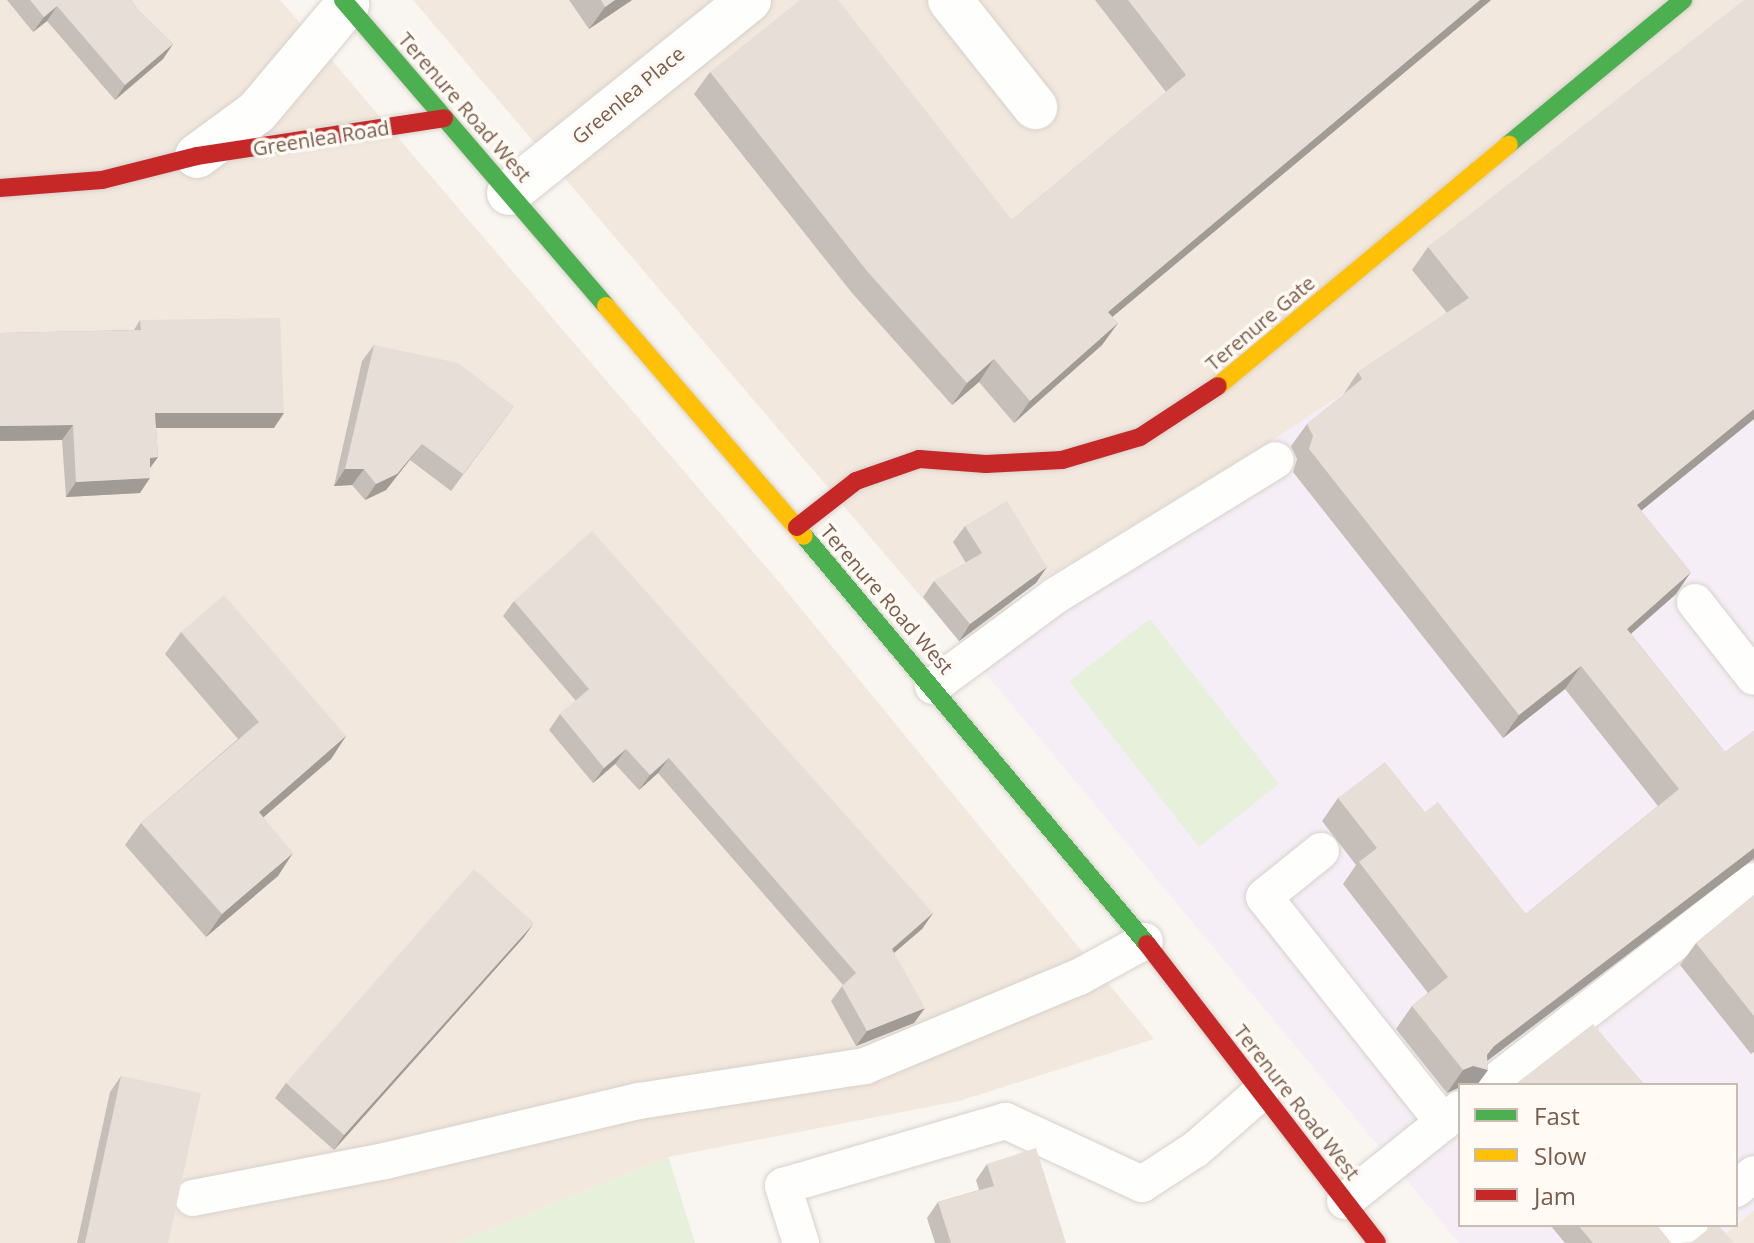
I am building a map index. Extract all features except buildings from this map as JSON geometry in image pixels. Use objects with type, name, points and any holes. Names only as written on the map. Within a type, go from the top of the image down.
[{"type":"main road","name":"Terenure Gate","points":[[797,527],[856,481],[919,459],[986,464],[1062,460],[1140,437],[1212,391],[1683,0]]},
{"type":"main road","name":"Terenure Road West","points":[[345,3],[933,686],[1145,941],[1377,1243]]},
{"type":"main road","name":"Greenlea Road","points":[[0,188],[102,180],[197,156],[444,118]]},
{"type":"street","name":"Greenlea Place","points":[[509,193],[749,0]]},
{"type":"street","points":[[950,0],[1035,107]]},
{"type":"street","name":"Greenlea Road","points":[[197,156],[257,112],[345,3]]},
{"type":"lane","points":[[933,686],[1055,596],[1276,460]]},
{"type":"lane","points":[[1695,602],[1754,677]]},
{"type":"lane","points":[[1321,851],[1264,897],[1452,1116],[1345,1201]]},
{"type":"lane","points":[[1494,1083],[1754,881]]},
{"type":"lane","points":[[193,1198],[385,1161],[639,1101],[865,1066],[1079,977],[1145,941]]},
{"type":"lane","points":[[801,1243],[783,1186],[1006,1121],[1142,1184],[1196,1149],[1261,1092]]},
{"type":"lane","points":[[1738,1187],[1754,1174]]},
{"type":"lane","points":[[1667,1243],[1687,1227]]},
{"type":"shaded area","points":[[0,0],[280,0],[779,582],[1154,1039],[959,1101],[668,1157],[457,1243],[0,1243]]},
{"type":"shaded area","points":[[413,0],[1754,2],[1459,327],[1011,599],[1018,613],[963,646]]},
{"type":"shaded area","points":[[1754,2],[1754,1210],[1738,1222],[1738,1083],[1458,1083],[1458,1227],[1733,1227],[1713,1243],[1459,1243],[963,646],[1018,613],[1011,598],[1204,485],[1411,349],[1458,327],[1412,270]]},
{"type":"shaded area","points":[[1754,1210],[1754,1243],[1713,1243],[1733,1227],[1738,1227],[1738,1223]]},
{"type":"green space","points":[[1150,619],[1279,784],[1199,847],[1069,681]]},
{"type":"green space","points":[[668,1157],[695,1243],[457,1243]]},
{"type":"traffic: fast","points":[[343,0],[606,306]]},
{"type":"traffic: fast","points":[[1509,144],[1683,0]]},
{"type":"traffic: fast","points":[[804,536],[1147,944]]},
{"type":"traffic: slow","points":[[1218,386],[1509,144]]},
{"type":"traffic: slow","points":[[606,306],[804,536]]},
{"type":"traffic: jam","points":[[0,188],[102,180],[197,156],[444,118]]},
{"type":"traffic: jam","points":[[797,527],[856,481],[919,459],[986,464],[1062,460],[1140,437],[1218,386]]},
{"type":"traffic: jam","points":[[1147,944],[1377,1243]]}]
